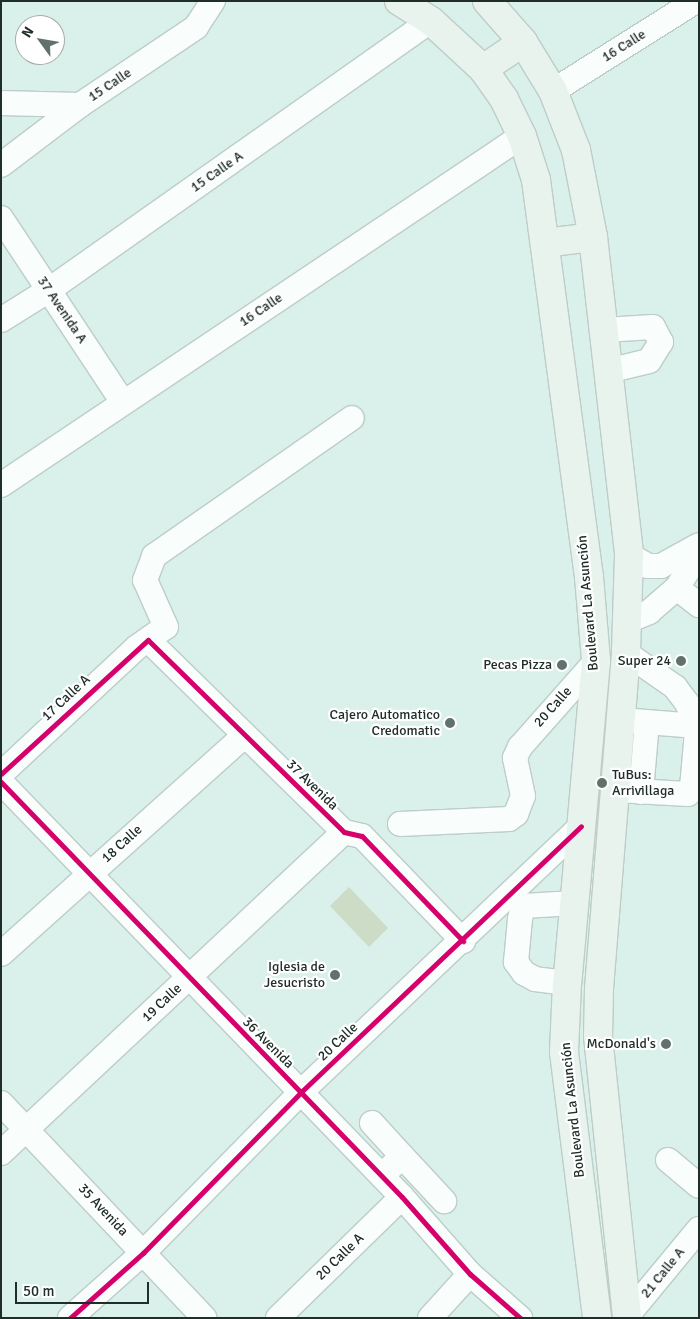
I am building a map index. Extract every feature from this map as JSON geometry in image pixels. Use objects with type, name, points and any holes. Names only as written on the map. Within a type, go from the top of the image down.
[{"type":"main road","name":"Boulevard La Asunción","points":[[399,1],[431,21],[483,69],[504,99],[522,136],[536,180],[546,243],[589,577],[596,661],[567,983],[564,1052],[597,1318]]},
{"type":"main road","points":[[486,1],[523,42],[553,92],[576,150],[593,237],[629,555],[626,653],[634,721],[629,791],[599,989],[598,1036],[627,1317]]},
{"type":"main road","points":[[483,69],[523,42]]},
{"type":"main road","points":[[546,243],[593,237]]},
{"type":"main road","points":[[589,577],[608,614],[627,621]]},
{"type":"street","name":"15 Calle","points":[[1,165],[80,105],[196,26],[213,1]]},
{"type":"street","name":"16 Calle","points":[[553,92],[696,1]]},
{"type":"street","name":"15 Calle A","points":[[1,320],[49,290],[431,21]]},
{"type":"street","points":[[1,103],[80,105]]},
{"type":"street","name":"16 Calle","points":[[1,485],[522,136]]},
{"type":"street","name":"37 Avenida A","points":[[1,218],[124,402]]},
{"type":"street","points":[[604,330],[654,327],[661,342],[654,359],[608,371]]},
{"type":"street","name":"17 Calle A","points":[[1,774],[168,624],[150,596],[145,580],[154,556],[352,418]]},
{"type":"street","points":[[629,555],[648,566],[660,566],[699,545]]},
{"type":"street","points":[[627,621],[649,612],[677,588],[699,552]]},
{"type":"street","points":[[677,588],[699,605]]},
{"type":"street","name":"37 Avenida","points":[[148,640],[344,832],[362,836],[462,941]]},
{"type":"street","points":[[626,653],[675,687],[687,702],[697,726],[692,791],[688,794],[629,791]]},
{"type":"street","name":"20 Calle","points":[[400,824],[509,819],[516,814],[524,796],[515,758],[520,747],[596,661]]},
{"type":"street","points":[[634,721],[697,726]]},
{"type":"street","name":"18 Calle","points":[[1,954],[89,873],[244,736]]},
{"type":"street","name":"36 Avenida","points":[[1,782],[188,978],[382,1176],[470,1274],[520,1318]]},
{"type":"street","name":"20 Calle","points":[[70,1318],[143,1253],[301,1092],[462,941],[518,900],[581,826]]},
{"type":"street","name":"19 Calle","points":[[1,1153],[344,832]]},
{"type":"street","points":[[567,983],[535,979],[524,973],[516,962],[518,900],[575,903]]},
{"type":"street","name":"35 Avenida","points":[[1,1103],[204,1318]]},
{"type":"street","points":[[372,1123],[444,1201]]},
{"type":"street","points":[[382,1176],[402,1156]]},
{"type":"street","points":[[668,1160],[699,1186]]},
{"type":"street","name":"20 Calle A","points":[[278,1318],[402,1197]]},
{"type":"street","name":"21 Calle A","points":[[627,1317],[699,1229]]},
{"type":"street","points":[[430,1318],[470,1274]]},
{"type":"green space","points":[[349,887],[388,928],[369,947],[330,906]]},
{"type":"cycle path","points":[[1,774],[148,640],[344,832],[362,836],[463,941]]},
{"type":"cycle path","points":[[1,782],[402,1197],[470,1274],[520,1318]]},
{"type":"cycle path","points":[[70,1318],[143,1253],[301,1092],[581,826]]},
{"type":"place","name":"Super 24","points":[[681,661]]},
{"type":"place","name":"Pecas Pizza","points":[[562,665]]},
{"type":"place","name":"Cajero Automatico Credomatic","points":[[450,723]]},
{"type":"place","name":"TuBus: Arrivillaga","points":[[602,783]]},
{"type":"place","name":"Iglesia de Jesucristo","points":[[335,975]]},
{"type":"place","name":"McDonald's","points":[[666,1044]]}]
